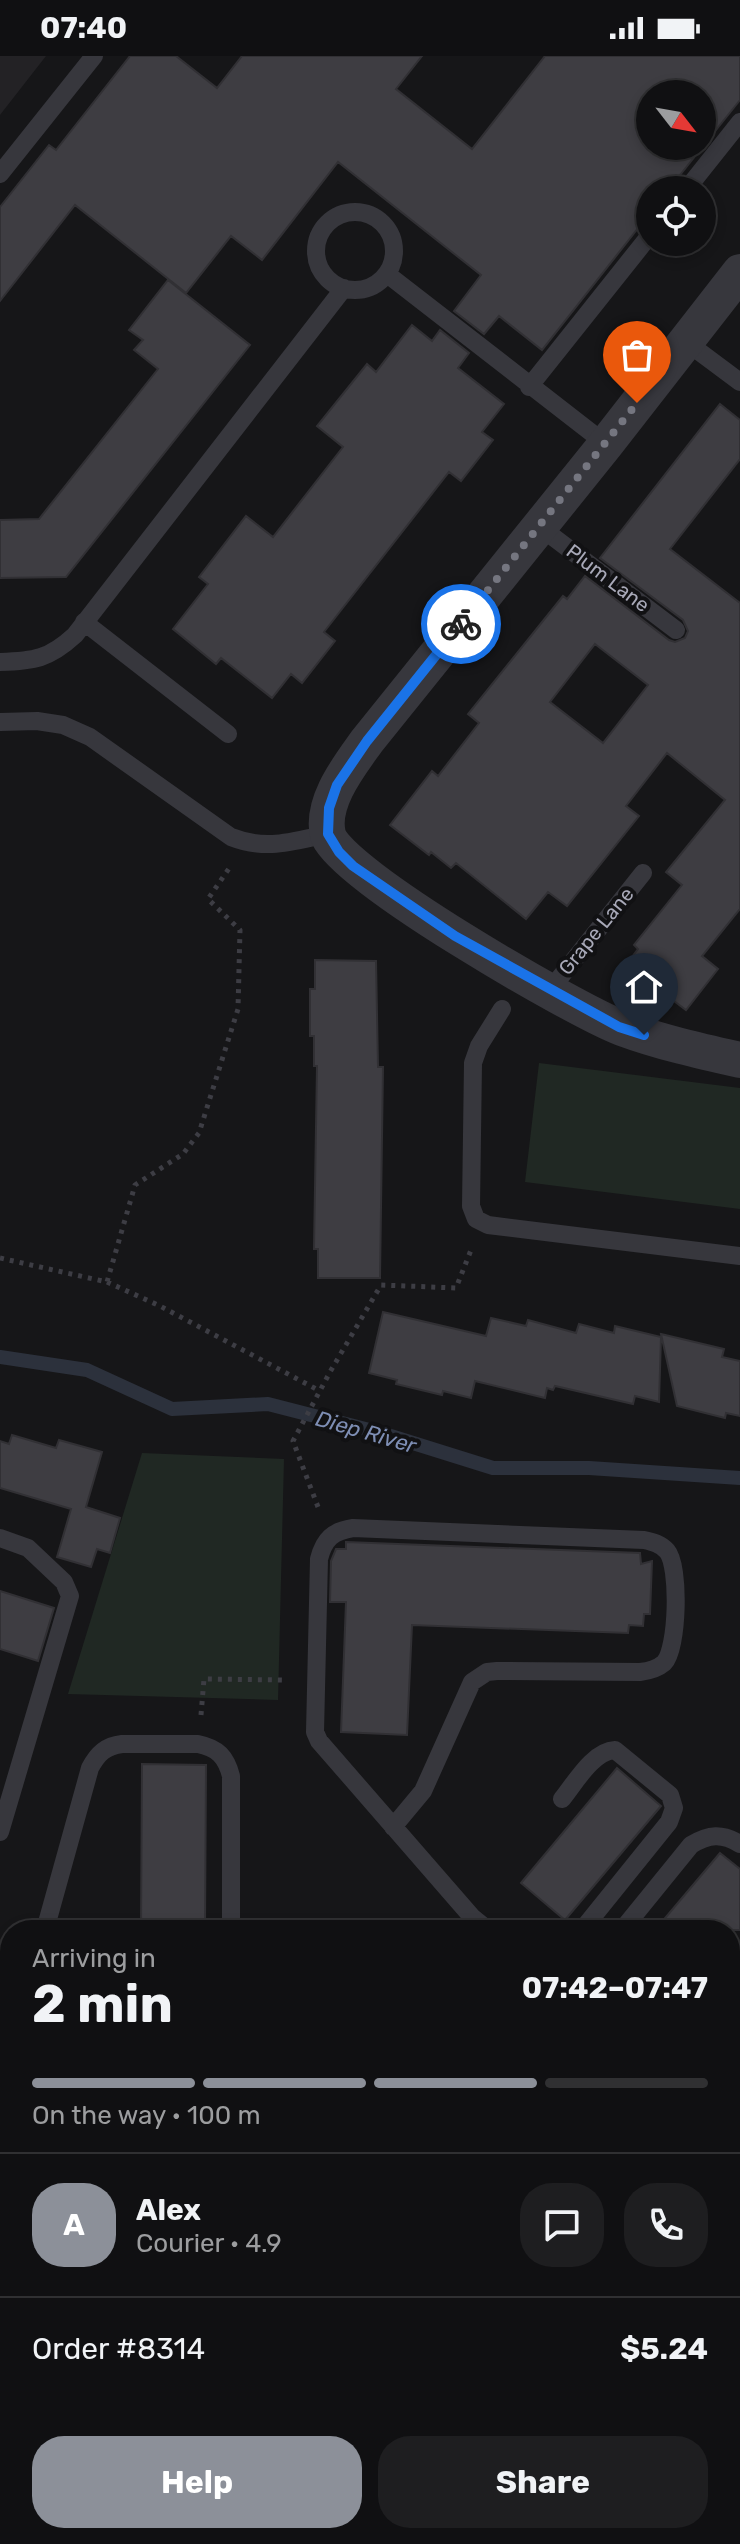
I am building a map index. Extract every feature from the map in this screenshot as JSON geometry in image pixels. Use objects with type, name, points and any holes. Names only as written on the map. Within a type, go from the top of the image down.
[{"type":"street","points":[[740,272],[359,752],[337,785],[329,808],[328,834],[339,852],[353,866],[455,936],[550,990],[619,1027],[740,1060]]},
{"type":"lane","points":[[0,174],[94,56]]},
{"type":"lane","points":[[697,176],[740,122]]},
{"type":"lane","points":[[361,211],[373,215],[390,232],[394,244],[394,256],[387,274],[374,286],[362,290],[344,288],[328,279],[317,257],[316,245],[320,233],[337,216],[361,211]]},
{"type":"lane","points":[[529,387],[636,253]]},
{"type":"lane","points":[[387,274],[606,444]]},
{"type":"lane","points":[[0,662],[30,661],[46,656],[59,649],[84,622],[344,288]]},
{"type":"lane","points":[[685,341],[740,382]]},
{"type":"lane","name":"Plum Lane","points":[[540,527],[676,630]]},
{"type":"lane","points":[[84,622],[228,734]]},
{"type":"lane","points":[[0,722],[37,721],[63,725],[90,737],[231,837],[247,843],[266,846],[328,834]]},
{"type":"lane","name":"Grape Lane","points":[[550,990],[643,873]]},
{"type":"lane","points":[[502,1009],[479,1046],[473,1063],[472,1213],[482,1223],[740,1256]]},
{"type":"lane","points":[[393,1827],[423,1791],[467,1691],[479,1676],[497,1671],[640,1672],[653,1670],[664,1663],[671,1652],[673,1640],[673,1561],[667,1551],[656,1543],[644,1540],[353,1528],[329,1536],[322,1547],[313,1722],[319,1741],[393,1827],[476,1920]]},
{"type":"lane","points":[[0,1538],[28,1548],[64,1582],[70,1596],[0,1832]]},
{"type":"lane","points":[[48,1920],[95,1758],[111,1745],[198,1744],[221,1754],[231,1776],[231,1920]]},
{"type":"lane","points":[[562,1799],[597,1757],[605,1750],[615,1750],[670,1795],[674,1808],[669,1822],[590,1920]]},
{"type":"lane","points":[[630,1920],[691,1845],[705,1836],[718,1835],[740,1844]]},
{"type":"path","points":[[107,1282],[135,1185],[183,1154],[199,1133],[238,1009],[240,930],[208,899],[247,843]]},
{"type":"path","points":[[329,1536],[293,1441],[381,1285],[456,1288],[482,1223]]},
{"type":"path","points":[[0,1258],[8,1257],[107,1282],[160,1306],[320,1391]]},
{"type":"path","points":[[198,1744],[204,1679],[315,1680]]},
{"type":"shaded area","points":[[0,56],[46,56],[0,115]]},
{"type":"shaded area","points":[[539,1063],[740,1088],[740,1209],[525,1182]]},
{"type":"shaded area","points":[[142,1453],[284,1459],[278,1700],[68,1694]]},
{"type":"building","points":[[130,56],[176,56],[217,88],[242,56],[422,56],[396,89],[472,149],[545,56],[740,56],[740,100],[716,130],[716,80],[636,80],[636,160],[692,160],[679,176],[636,176],[636,231],[542,350],[499,316],[484,334],[454,311],[481,275],[338,162],[262,260],[231,236],[186,293],[75,205],[0,301],[0,207],[49,145],[56,150]]},
{"type":"building","points":[[168,280],[250,345],[66,577],[0,578],[0,520],[39,519],[158,369],[134,350],[143,340],[129,330]]},
{"type":"building","points":[[412,325],[432,341],[440,330],[469,353],[458,368],[504,404],[482,432],[493,440],[461,481],[449,472],[324,632],[335,641],[302,683],[291,674],[272,698],[221,658],[216,664],[173,629],[208,584],[199,577],[246,516],[273,537],[343,447],[317,426],[367,364],[376,372]]},
{"type":"building","points":[[720,404],[740,420],[740,459],[670,549],[740,603],[740,909],[702,956],[718,969],[686,1010],[666,995],[663,998],[624,967],[638,949],[634,945],[682,885],[666,872],[725,800],[667,753],[626,806],[639,816],[567,906],[548,892],[526,919],[456,863],[451,868],[390,825],[432,771],[438,776],[479,723],[468,714],[563,596],[567,599],[585,576],[669,640],[675,642],[685,638],[688,631],[683,620],[600,558]],"holes":[[[595,644],[648,685],[603,743],[550,702]]]},
{"type":"building","points":[[315,960],[376,961],[378,1067],[383,1067],[380,1278],[318,1278],[318,1249],[314,1249],[317,1066],[314,1066],[314,1036],[310,1036],[310,989],[315,989]]},
{"type":"building","points":[[383,1312],[486,1336],[491,1318],[526,1326],[528,1320],[576,1333],[579,1324],[614,1333],[615,1326],[661,1337],[659,1402],[635,1396],[633,1404],[555,1386],[553,1390],[547,1388],[545,1398],[475,1381],[471,1398],[396,1384],[397,1380],[369,1373]]},
{"type":"building","points":[[661,1334],[724,1349],[722,1357],[740,1361],[740,1416],[726,1413],[725,1418],[677,1406]]},
{"type":"building","points":[[12,1435],[56,1448],[59,1440],[102,1452],[86,1507],[120,1518],[110,1553],[97,1549],[91,1567],[57,1557],[71,1509],[0,1488],[0,1441],[9,1444]]},
{"type":"building","points":[[346,1542],[640,1553],[641,1564],[652,1561],[650,1614],[644,1614],[643,1626],[629,1625],[628,1633],[412,1625],[407,1735],[341,1732],[346,1602],[330,1602],[331,1561],[336,1549],[346,1549]]},
{"type":"building","points":[[0,1591],[54,1608],[38,1661],[0,1649]]},
{"type":"building","points":[[142,1764],[206,1765],[205,1920],[141,1920]]},
{"type":"building","points":[[617,1768],[661,1806],[565,1920],[521,1883]]},
{"type":"building","points":[[720,1853],[740,1869],[740,1920],[663,1920]]},
{"type":"waterway","name":"Diep River","points":[[0,1357],[87,1370],[172,1409],[268,1404],[381,1433],[493,1468],[589,1468],[740,1478]]},
{"type":"way so far","points":[[461,624],[637,403]]},
{"type":"route","points":[[461,624],[367,741],[337,785],[329,808],[328,834],[339,852],[353,866],[455,936],[619,1027],[644,1035]]}]
